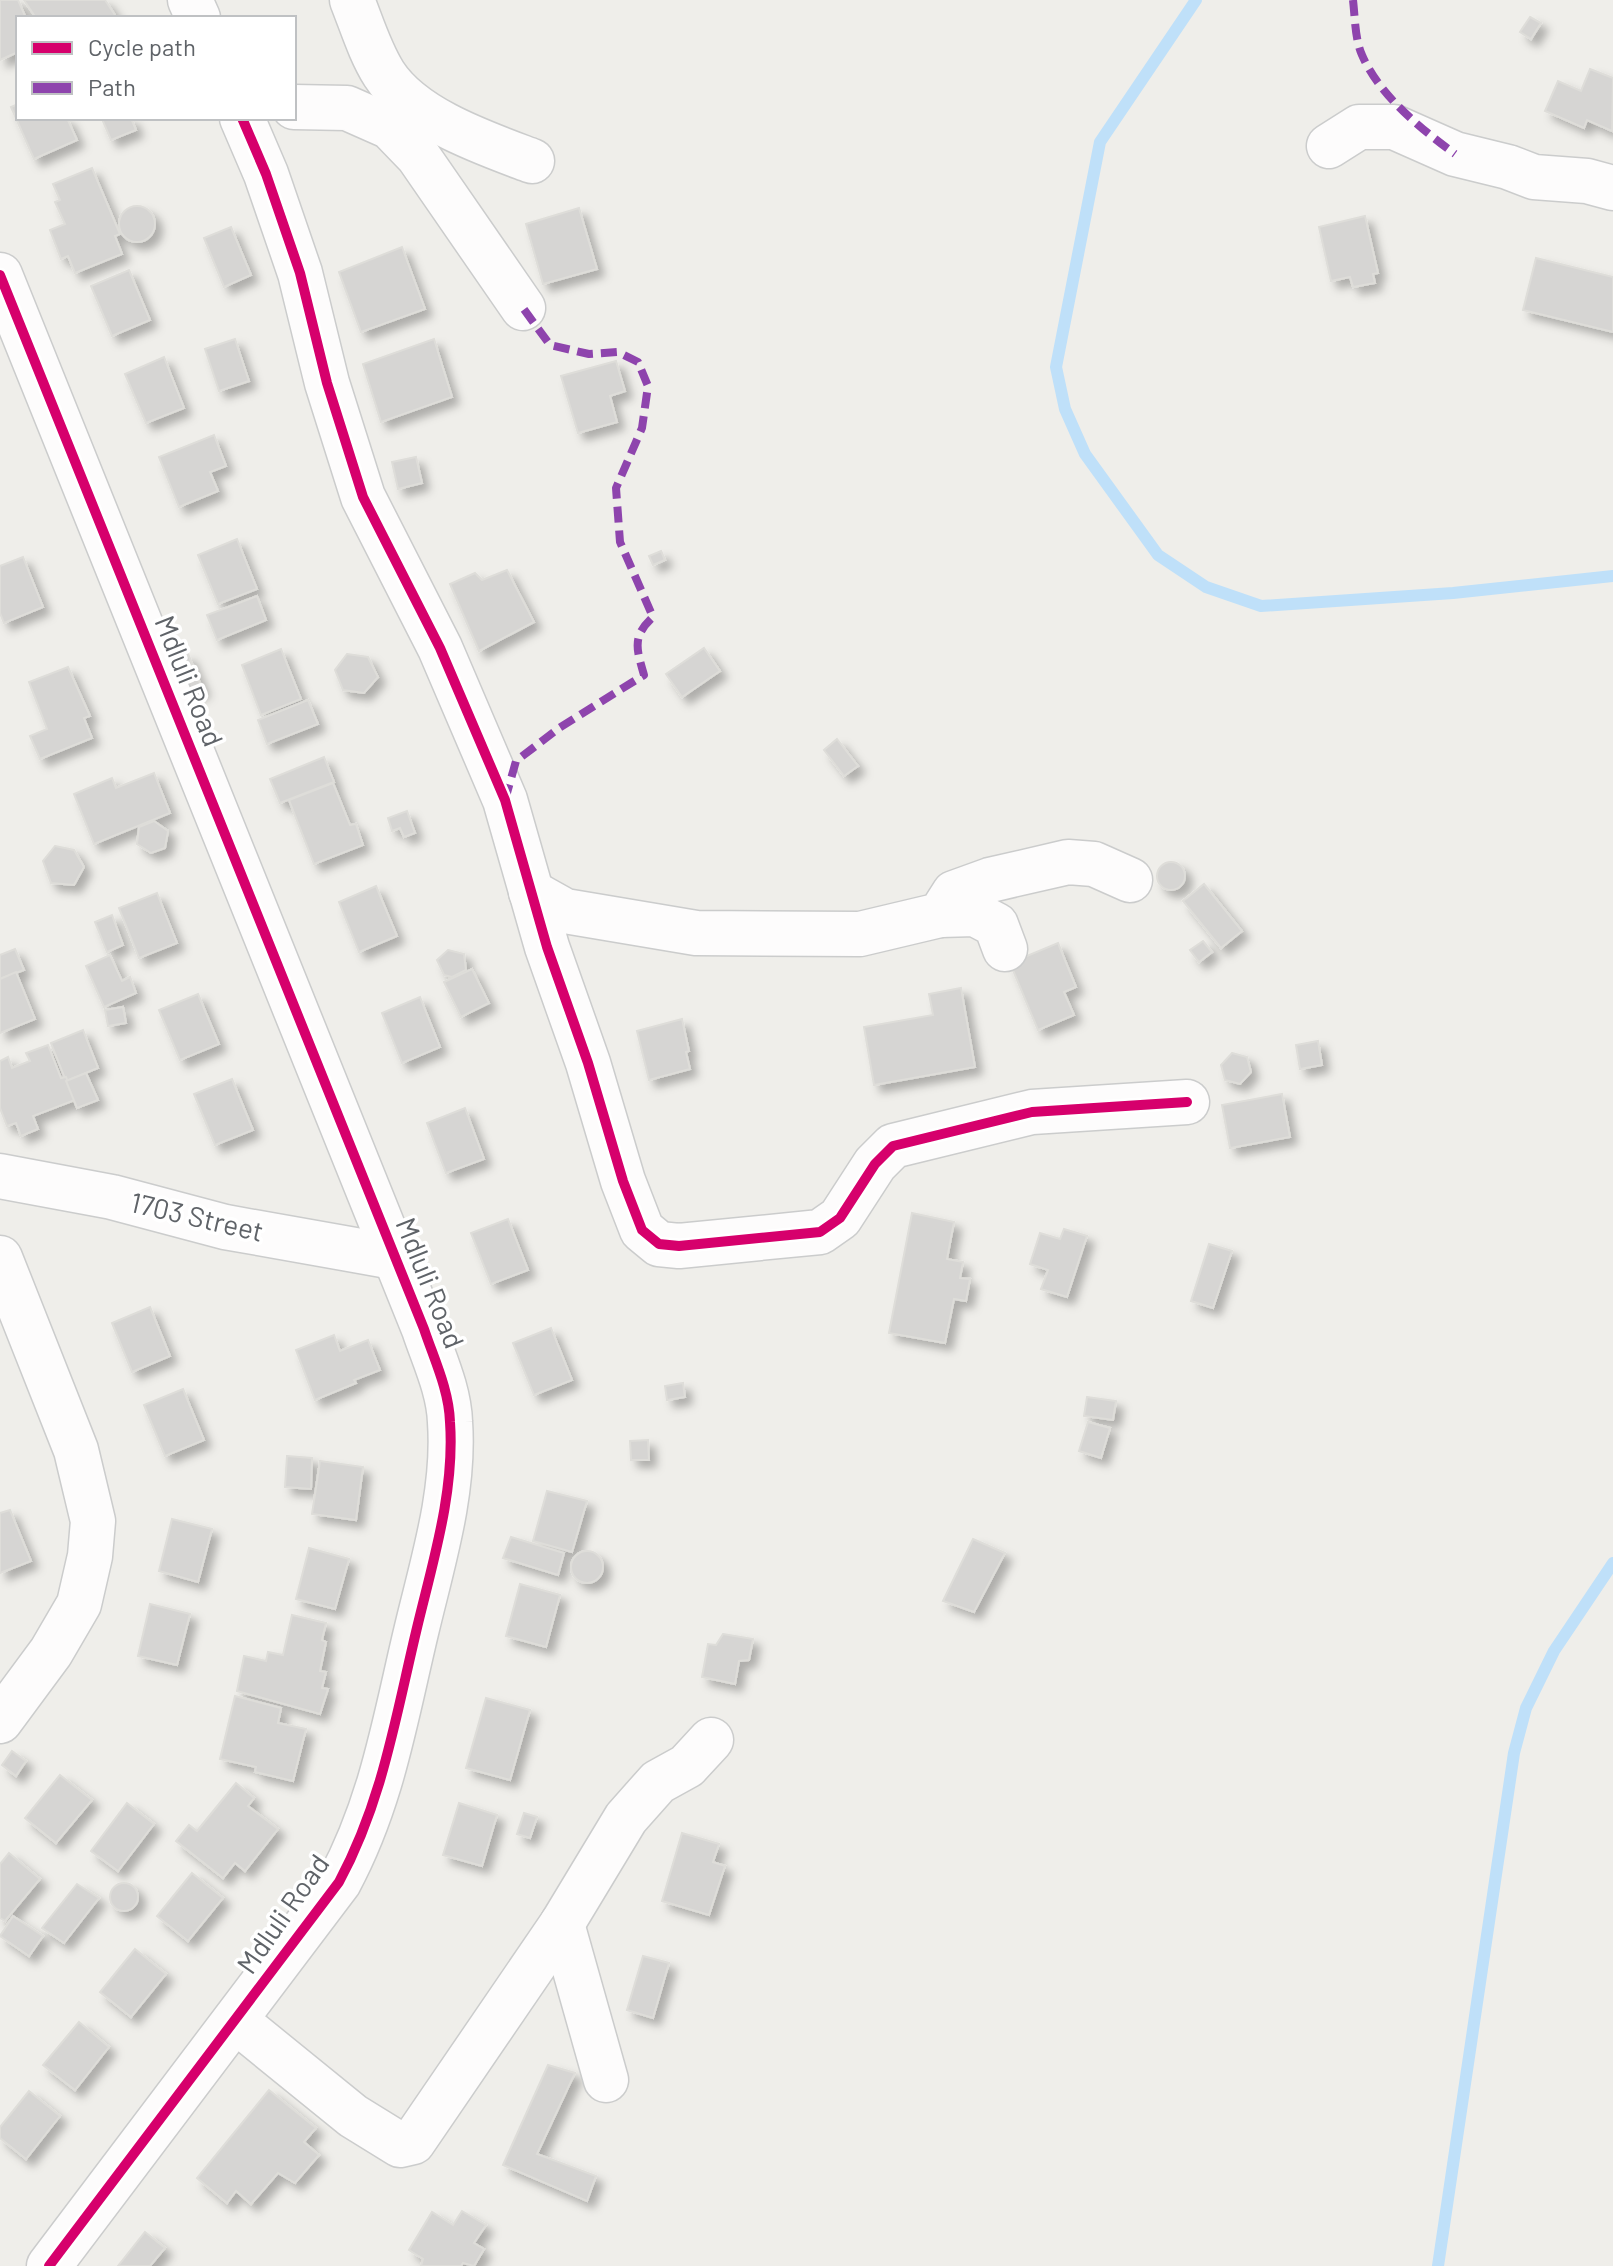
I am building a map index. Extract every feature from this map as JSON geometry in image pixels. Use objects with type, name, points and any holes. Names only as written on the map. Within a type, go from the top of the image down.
[{"type":"street","points":[[352,0],[385,75],[399,92],[420,110],[458,130],[532,161]]},
{"type":"street","points":[[296,107],[347,108],[390,127],[418,156],[523,308]]},
{"type":"street","points":[[243,120],[266,174],[300,273],[327,383],[363,497],[440,648],[505,800],[547,947],[588,1063],[623,1181],[642,1230],[659,1244],[679,1246],[820,1232],[840,1218],[875,1164],[893,1146],[1032,1112],[1187,1102]]},
{"type":"street","points":[[1329,146],[1359,127],[1394,127],[1455,154],[1534,177],[1587,181],[1613,188]]},
{"type":"street","name":"Mdluli Road","points":[[0,275],[394,1257],[442,1379],[451,1420],[445,1509],[387,1756],[373,1809],[359,1844],[339,1882],[49,2266]]},
{"type":"street","points":[[940,915],[954,893],[990,880],[1068,862],[1094,864],[1130,880]]},
{"type":"street","points":[[531,892],[565,911],[696,933],[860,934],[940,915],[975,914],[996,925],[1005,949]]},
{"type":"street","name":"1703 Street","points":[[0,1176],[112,1197],[225,1227],[394,1257]]},
{"type":"street","points":[[0,1258],[76,1450],[93,1521],[90,1556],[79,1604],[51,1652],[0,1721]]},
{"type":"street","points":[[236,2021],[353,2116],[400,2145],[413,2142],[562,1924],[626,1818],[658,1782],[687,1766],[711,1740]]},
{"type":"street","points":[[562,1924],[606,2080]]},
{"type":"building","points":[[0,0],[18,0],[25,16],[16,16],[16,53],[0,60]]},
{"type":"building","points":[[24,0],[105,0],[115,15],[114,16],[35,16]]},
{"type":"building","points":[[1530,17],[1541,23],[1531,39],[1520,32]]},
{"type":"building","points":[[1590,69],[1613,78],[1612,131],[1587,120],[1584,128],[1545,111],[1558,81],[1581,91]]},
{"type":"building","points":[[17,120],[68,120],[77,140],[34,159]]},
{"type":"building","points":[[102,120],[132,120],[136,130],[111,140]]},
{"type":"building","points":[[92,168],[120,234],[115,236],[122,254],[75,273],[68,256],[61,259],[50,230],[65,224],[55,202],[60,200],[53,184]]},
{"type":"building","points":[[137,206],[150,211],[155,224],[150,237],[137,242],[124,237],[119,224],[124,211]]},
{"type":"building","points":[[579,208],[597,269],[543,284],[526,224]]},
{"type":"building","points":[[1365,216],[1378,273],[1373,274],[1375,283],[1353,287],[1350,277],[1331,281],[1319,227]]},
{"type":"building","points":[[231,227],[251,275],[224,287],[204,238]]},
{"type":"building","points":[[402,247],[425,309],[361,332],[339,272]]},
{"type":"building","points":[[1536,258],[1613,277],[1613,332],[1523,310]]},
{"type":"building","points":[[129,270],[150,320],[112,336],[91,286]]},
{"type":"building","points":[[235,339],[249,381],[219,391],[205,349]]},
{"type":"building","points":[[434,339],[452,397],[381,422],[363,364]]},
{"type":"building","points":[[164,357],[184,408],[146,423],[125,374]]},
{"type":"building","points":[[616,361],[625,391],[610,396],[617,422],[578,433],[561,376]]},
{"type":"building","points":[[214,435],[226,466],[210,472],[218,491],[179,507],[159,457]]},
{"type":"building","points":[[416,457],[422,483],[398,489],[392,462]]},
{"type":"building","points":[[237,539],[257,589],[218,604],[198,555]]},
{"type":"building","points":[[661,551],[665,560],[653,565],[649,556]]},
{"type":"building","points":[[23,557],[43,607],[4,623],[0,613],[0,566]]},
{"type":"building","points":[[507,570],[534,622],[479,651],[450,584],[475,573],[482,580]]},
{"type":"building","points":[[257,596],[266,620],[217,640],[207,615]]},
{"type":"building","points":[[704,648],[720,671],[682,697],[666,674]]},
{"type":"building","points":[[281,649],[301,699],[261,715],[242,665]]},
{"type":"building","points":[[188,654],[203,690],[188,696],[173,660]]},
{"type":"building","points":[[347,654],[368,657],[378,677],[364,693],[343,690],[335,670]]},
{"type":"building","points":[[68,667],[90,716],[84,718],[92,738],[40,759],[30,736],[47,729],[29,682]]},
{"type":"building","points":[[308,700],[318,724],[267,744],[258,720]]},
{"type":"building","points":[[837,739],[858,766],[844,776],[824,750]]},
{"type":"building","points":[[324,757],[334,782],[280,803],[270,779]]},
{"type":"building","points":[[154,773],[170,813],[94,844],[74,794],[112,778],[116,788]]},
{"type":"building","points":[[333,783],[350,825],[356,824],[363,845],[314,864],[289,800]]},
{"type":"building","points":[[407,811],[415,833],[404,837],[400,828],[392,831],[388,818]]},
{"type":"building","points":[[154,821],[168,831],[165,848],[151,853],[137,844],[139,827]]},
{"type":"building","points":[[55,846],[74,850],[84,867],[74,885],[51,883],[43,861]]},
{"type":"building","points":[[1171,862],[1181,866],[1185,876],[1181,886],[1171,890],[1161,886],[1157,876],[1161,866]]},
{"type":"building","points":[[1204,884],[1242,931],[1221,948],[1183,901]]},
{"type":"building","points":[[376,886],[397,936],[359,952],[339,902]]},
{"type":"building","points":[[157,893],[177,943],[139,958],[119,908]]},
{"type":"building","points":[[112,915],[123,945],[107,952],[95,922]]},
{"type":"building","points":[[1203,941],[1212,952],[1199,962],[1190,950]]},
{"type":"building","points":[[1058,943],[1076,987],[1064,992],[1074,1015],[1038,1030],[1010,963]]},
{"type":"building","points":[[15,949],[24,970],[0,979],[0,955]]},
{"type":"building","points":[[448,950],[464,954],[466,970],[452,977],[444,975],[437,960]]},
{"type":"building","points":[[110,955],[122,981],[130,977],[136,993],[104,1007],[86,966]]},
{"type":"building","points":[[472,969],[489,1003],[461,1017],[444,982]]},
{"type":"building","points":[[16,972],[35,1019],[0,1033],[0,979]]},
{"type":"building","points":[[961,988],[975,1067],[874,1085],[864,1027],[933,1015],[929,994]]},
{"type":"building","points":[[198,994],[219,1044],[180,1060],[159,1010]]},
{"type":"building","points":[[420,997],[440,1047],[402,1063],[382,1013]]},
{"type":"building","points":[[123,1007],[126,1023],[108,1026],[105,1010]]},
{"type":"building","points":[[682,1019],[690,1069],[649,1080],[637,1031]]},
{"type":"building","points":[[83,1030],[98,1068],[66,1081],[51,1043]]},
{"type":"building","points":[[1318,1041],[1322,1065],[1300,1069],[1296,1045]]},
{"type":"building","points":[[48,1045],[61,1078],[66,1077],[75,1100],[33,1116],[38,1129],[21,1136],[16,1123],[7,1126],[0,1108],[0,1061],[8,1057],[12,1068],[30,1061],[26,1053]]},
{"type":"building","points":[[1232,1053],[1247,1057],[1251,1072],[1240,1084],[1225,1080],[1221,1065]]},
{"type":"building","points":[[86,1073],[98,1100],[77,1108],[66,1081]]},
{"type":"building","points":[[232,1079],[253,1130],[215,1145],[194,1094]]},
{"type":"building","points":[[1282,1094],[1290,1137],[1230,1148],[1222,1105]]},
{"type":"building","points":[[465,1108],[484,1159],[446,1173],[427,1123]]},
{"type":"building","points":[[912,1213],[954,1222],[947,1259],[963,1262],[960,1278],[970,1279],[966,1301],[954,1299],[945,1343],[889,1333]]},
{"type":"building","points":[[508,1219],[528,1270],[491,1284],[471,1233]]},
{"type":"building","points":[[1064,1229],[1087,1236],[1067,1297],[1041,1289],[1048,1270],[1030,1264],[1040,1233],[1060,1239]]},
{"type":"building","points":[[1209,1244],[1232,1251],[1213,1308],[1191,1301]]},
{"type":"building","points":[[150,1307],[170,1356],[132,1372],[112,1323]]},
{"type":"building","points":[[551,1328],[572,1380],[534,1395],[513,1343]]},
{"type":"building","points":[[334,1335],[340,1351],[368,1340],[380,1370],[315,1400],[296,1350]]},
{"type":"building","points":[[683,1383],[685,1397],[667,1400],[665,1386]]},
{"type":"building","points":[[183,1389],[204,1440],[165,1456],[144,1405]]},
{"type":"building","points":[[1087,1397],[1116,1401],[1113,1420],[1084,1416]]},
{"type":"building","points":[[1088,1422],[1110,1428],[1101,1458],[1079,1451]]},
{"type":"building","points":[[648,1440],[649,1460],[631,1460],[630,1441]]},
{"type":"building","points":[[287,1456],[312,1458],[311,1489],[285,1487]]},
{"type":"building","points":[[320,1461],[363,1467],[356,1520],[312,1514]]},
{"type":"building","points":[[547,1491],[587,1501],[572,1552],[533,1541]]},
{"type":"building","points":[[10,1510],[31,1561],[0,1573],[0,1513]]},
{"type":"building","points":[[172,1519],[212,1529],[198,1582],[159,1571]]},
{"type":"building","points":[[511,1537],[564,1553],[558,1575],[503,1558]]},
{"type":"building","points":[[973,1539],[1005,1553],[974,1612],[943,1601]]},
{"type":"building","points":[[309,1548],[349,1559],[335,1609],[296,1599]]},
{"type":"building","points":[[587,1551],[598,1556],[603,1567],[598,1578],[587,1583],[576,1578],[571,1567],[576,1556]]},
{"type":"building","points":[[520,1584],[560,1595],[546,1647],[506,1636]]},
{"type":"building","points":[[150,1604],[190,1614],[177,1665],[138,1656]]},
{"type":"building","points":[[292,1615],[326,1623],[320,1671],[326,1672],[322,1688],[328,1689],[320,1714],[237,1691],[244,1656],[266,1661],[268,1652],[283,1655]]},
{"type":"building","points":[[723,1634],[753,1639],[749,1660],[739,1661],[735,1684],[702,1677],[708,1644],[716,1645]]},
{"type":"building","points":[[235,1696],[281,1708],[278,1723],[306,1729],[293,1781],[255,1772],[256,1767],[220,1759]]},
{"type":"building","points":[[486,1698],[530,1710],[510,1780],[466,1768]]},
{"type":"building","points":[[12,1751],[26,1761],[16,1776],[2,1765]]},
{"type":"building","points":[[60,1775],[92,1800],[56,1843],[25,1818]]},
{"type":"building","points":[[236,1783],[254,1798],[248,1806],[278,1829],[245,1871],[235,1863],[223,1878],[176,1841],[189,1825],[197,1831]]},
{"type":"building","points":[[127,1803],[154,1824],[118,1871],[91,1851]]},
{"type":"building","points":[[459,1803],[497,1815],[482,1866],[443,1855]]},
{"type":"building","points":[[524,1813],[537,1817],[530,1838],[517,1834]]},
{"type":"building","points":[[682,1833],[719,1844],[713,1862],[725,1866],[709,1915],[662,1901]]},
{"type":"building","points":[[9,1853],[40,1879],[5,1921],[0,1918],[0,1864]]},
{"type":"building","points":[[192,1873],[223,1898],[188,1941],[157,1916]]},
{"type":"building","points":[[124,1883],[134,1887],[138,1897],[134,1907],[124,1911],[114,1907],[110,1897],[114,1887]]},
{"type":"building","points":[[77,1884],[99,1898],[64,1943],[42,1928]]},
{"type":"building","points":[[13,1916],[43,1936],[29,1956],[0,1936]]},
{"type":"building","points":[[135,1949],[166,1974],[131,2017],[100,1992]]},
{"type":"building","points":[[643,1956],[669,1963],[653,2018],[627,2010]]},
{"type":"building","points":[[79,2022],[109,2047],[75,2090],[43,2065]]},
{"type":"building","points":[[548,2065],[575,2073],[537,2154],[596,2176],[587,2201],[503,2165]]},
{"type":"building","points":[[269,2090],[316,2128],[304,2142],[319,2155],[295,2183],[278,2173],[251,2204],[236,2191],[227,2203],[197,2178]]},
{"type":"building","points":[[29,2091],[60,2116],[26,2159],[0,2138],[0,2127]]},
{"type":"building","points":[[462,2211],[486,2225],[474,2243],[484,2249],[474,2266],[463,2263],[461,2266],[421,2266],[423,2259],[409,2250],[432,2212],[453,2225]]},
{"type":"building","points":[[145,2232],[165,2248],[150,2266],[118,2266]]},
{"type":"waterway","points":[[1196,0],[1100,142],[1056,367],[1065,409],[1085,454],[1158,555],[1206,587],[1261,606],[1453,593],[1613,576]]},
{"type":"waterway","points":[[1438,2266],[1514,1753],[1526,1708],[1554,1651],[1613,1563]]},
{"type":"marked path","points":[[1353,0],[1358,42],[1369,70],[1402,110],[1455,154]]},
{"type":"marked path","points":[[505,800],[516,761],[559,728],[644,675],[638,644],[641,631],[653,617],[620,542],[616,488],[642,428],[648,386],[638,362],[618,352],[589,354],[550,345],[523,308]]},
{"type":"cycle path","points":[[243,120],[266,174],[300,273],[327,383],[363,497],[440,648],[505,800],[547,947],[588,1063],[623,1181],[642,1230],[659,1244],[679,1246],[820,1232],[840,1218],[875,1164],[893,1146],[1032,1112],[1187,1102]]},
{"type":"cycle path","points":[[0,275],[424,1329],[444,1386],[451,1449],[446,1502],[386,1760],[354,1852],[339,1882],[49,2266]]}]
